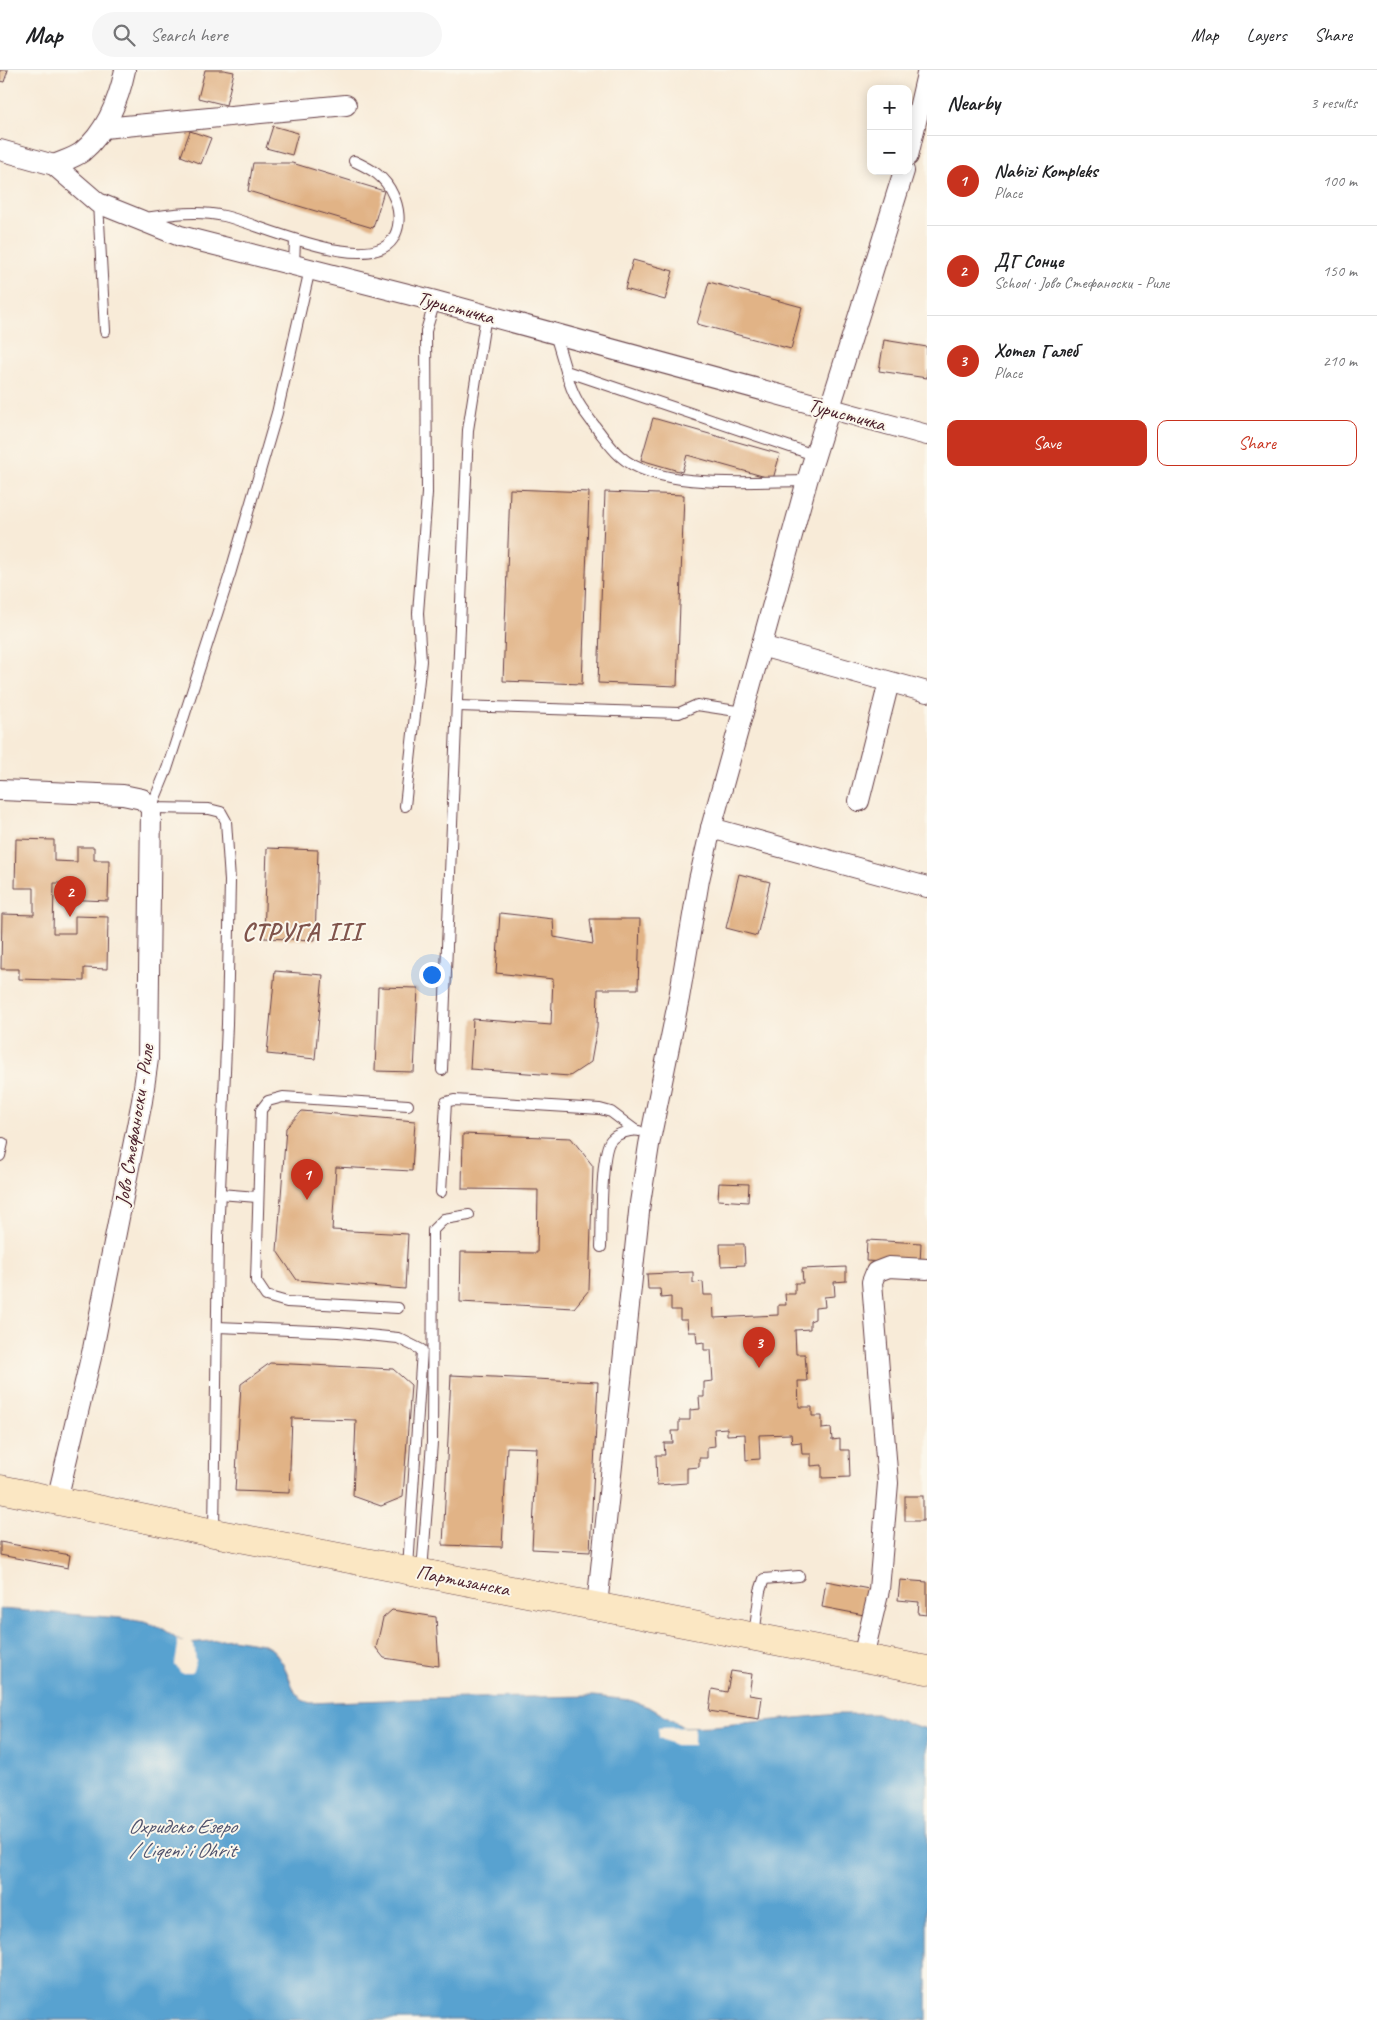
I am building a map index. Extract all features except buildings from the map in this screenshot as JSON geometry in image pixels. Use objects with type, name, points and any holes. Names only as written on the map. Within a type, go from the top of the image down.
[{"type":"main road","name":"Партизанска","points":[[0,1489],[214,1533],[415,1570],[927,1670]]},
{"type":"street","points":[[54,165],[82,152],[104,128],[122,84],[125,70]]},
{"type":"street","points":[[912,139],[927,74]]},
{"type":"street","points":[[104,128],[346,105]]},
{"type":"street","name":"Туристичка","points":[[0,150],[54,165],[98,203],[180,236],[435,301],[927,435]]},
{"type":"street","points":[[597,1606],[639,1212],[643,1132],[679,998],[698,880],[711,828],[814,455],[830,410],[903,175]]},
{"type":"street","points":[[761,646],[889,682],[926,690]]},
{"type":"street","points":[[859,801],[889,682]]},
{"type":"street","points":[[0,790],[123,795],[142,799],[151,808]]},
{"type":"street","name":"Јово Стефаноски - Риле","points":[[56,1500],[93,1349],[142,1101],[148,1059],[151,808]]},
{"type":"street","points":[[711,828],[927,887]]},
{"type":"street","points":[[863,1657],[880,1590],[888,1483],[872,1282],[876,1272],[889,1267],[927,1269]]},
{"type":"lane","points":[[139,219],[173,213],[224,216],[295,240],[337,250],[368,252],[381,250],[392,243],[397,232],[399,221],[395,198],[390,187],[381,176],[354,161]]},
{"type":"lane","points":[[98,203],[106,331]]},
{"type":"lane","points":[[214,1533],[220,1194],[230,891],[226,821],[221,812],[209,808],[151,808],[167,769],[236,555],[278,412],[302,267],[295,240]]},
{"type":"lane","points":[[405,806],[421,660],[418,613],[427,493],[426,331],[435,301]]},
{"type":"lane","points":[[442,1070],[468,430],[486,315]]},
{"type":"lane","points":[[555,334],[570,388],[577,403],[621,457],[654,474],[694,482],[807,481]]},
{"type":"lane","points":[[566,371],[814,455]]},
{"type":"lane","points":[[456,706],[679,713],[698,705],[743,712]]},
{"type":"lane","points":[[398,1308],[287,1302],[266,1296],[256,1281],[261,1110],[268,1102],[283,1097],[408,1104]]},
{"type":"lane","points":[[440,1192],[446,1102],[454,1100],[600,1109],[612,1112],[643,1132]]},
{"type":"lane","points":[[602,1247],[605,1155],[610,1141],[625,1132],[643,1132]]},
{"type":"lane","points":[[0,1156],[3,1143]]},
{"type":"lane","points":[[220,1194],[257,1197]]},
{"type":"lane","points":[[415,1570],[432,1443],[433,1230],[444,1219],[469,1215]]},
{"type":"lane","points":[[217,1327],[338,1332],[398,1338],[422,1350],[415,1570]]},
{"type":"lane","points":[[754,1636],[760,1591],[764,1579],[799,1576]]},
{"type":"water","name":"Охридско Езеро / Liqeni i Ohrit","points":[[0,1609],[121,1618],[144,1622],[161,1628],[181,1642],[188,1643],[232,1639],[263,1644],[273,1650],[283,1664],[295,1692],[302,1700],[310,1703],[411,1699],[593,1696],[630,1700],[651,1708],[683,1727],[713,1726],[837,1714],[877,1714],[927,1729],[927,2020],[0,2020]]},
{"type":"pier","points":[[176,1639],[181,1642],[192,1642],[194,1646],[196,1661],[192,1673],[181,1673],[175,1665],[178,1645]]},
{"type":"pier","points":[[694,1727],[694,1745],[675,1745],[659,1738],[658,1728]]},
{"type":"place","name":"ДГ Сонце","points":[[70,917]]},
{"type":"place","name":"Nabizi Kompleks","points":[[307,1200]]},
{"type":"place","name":"Хотел Галеб","points":[[759,1368]]},
{"type":"district","name":"СТРУГА III","points":[[302,931]]}]
